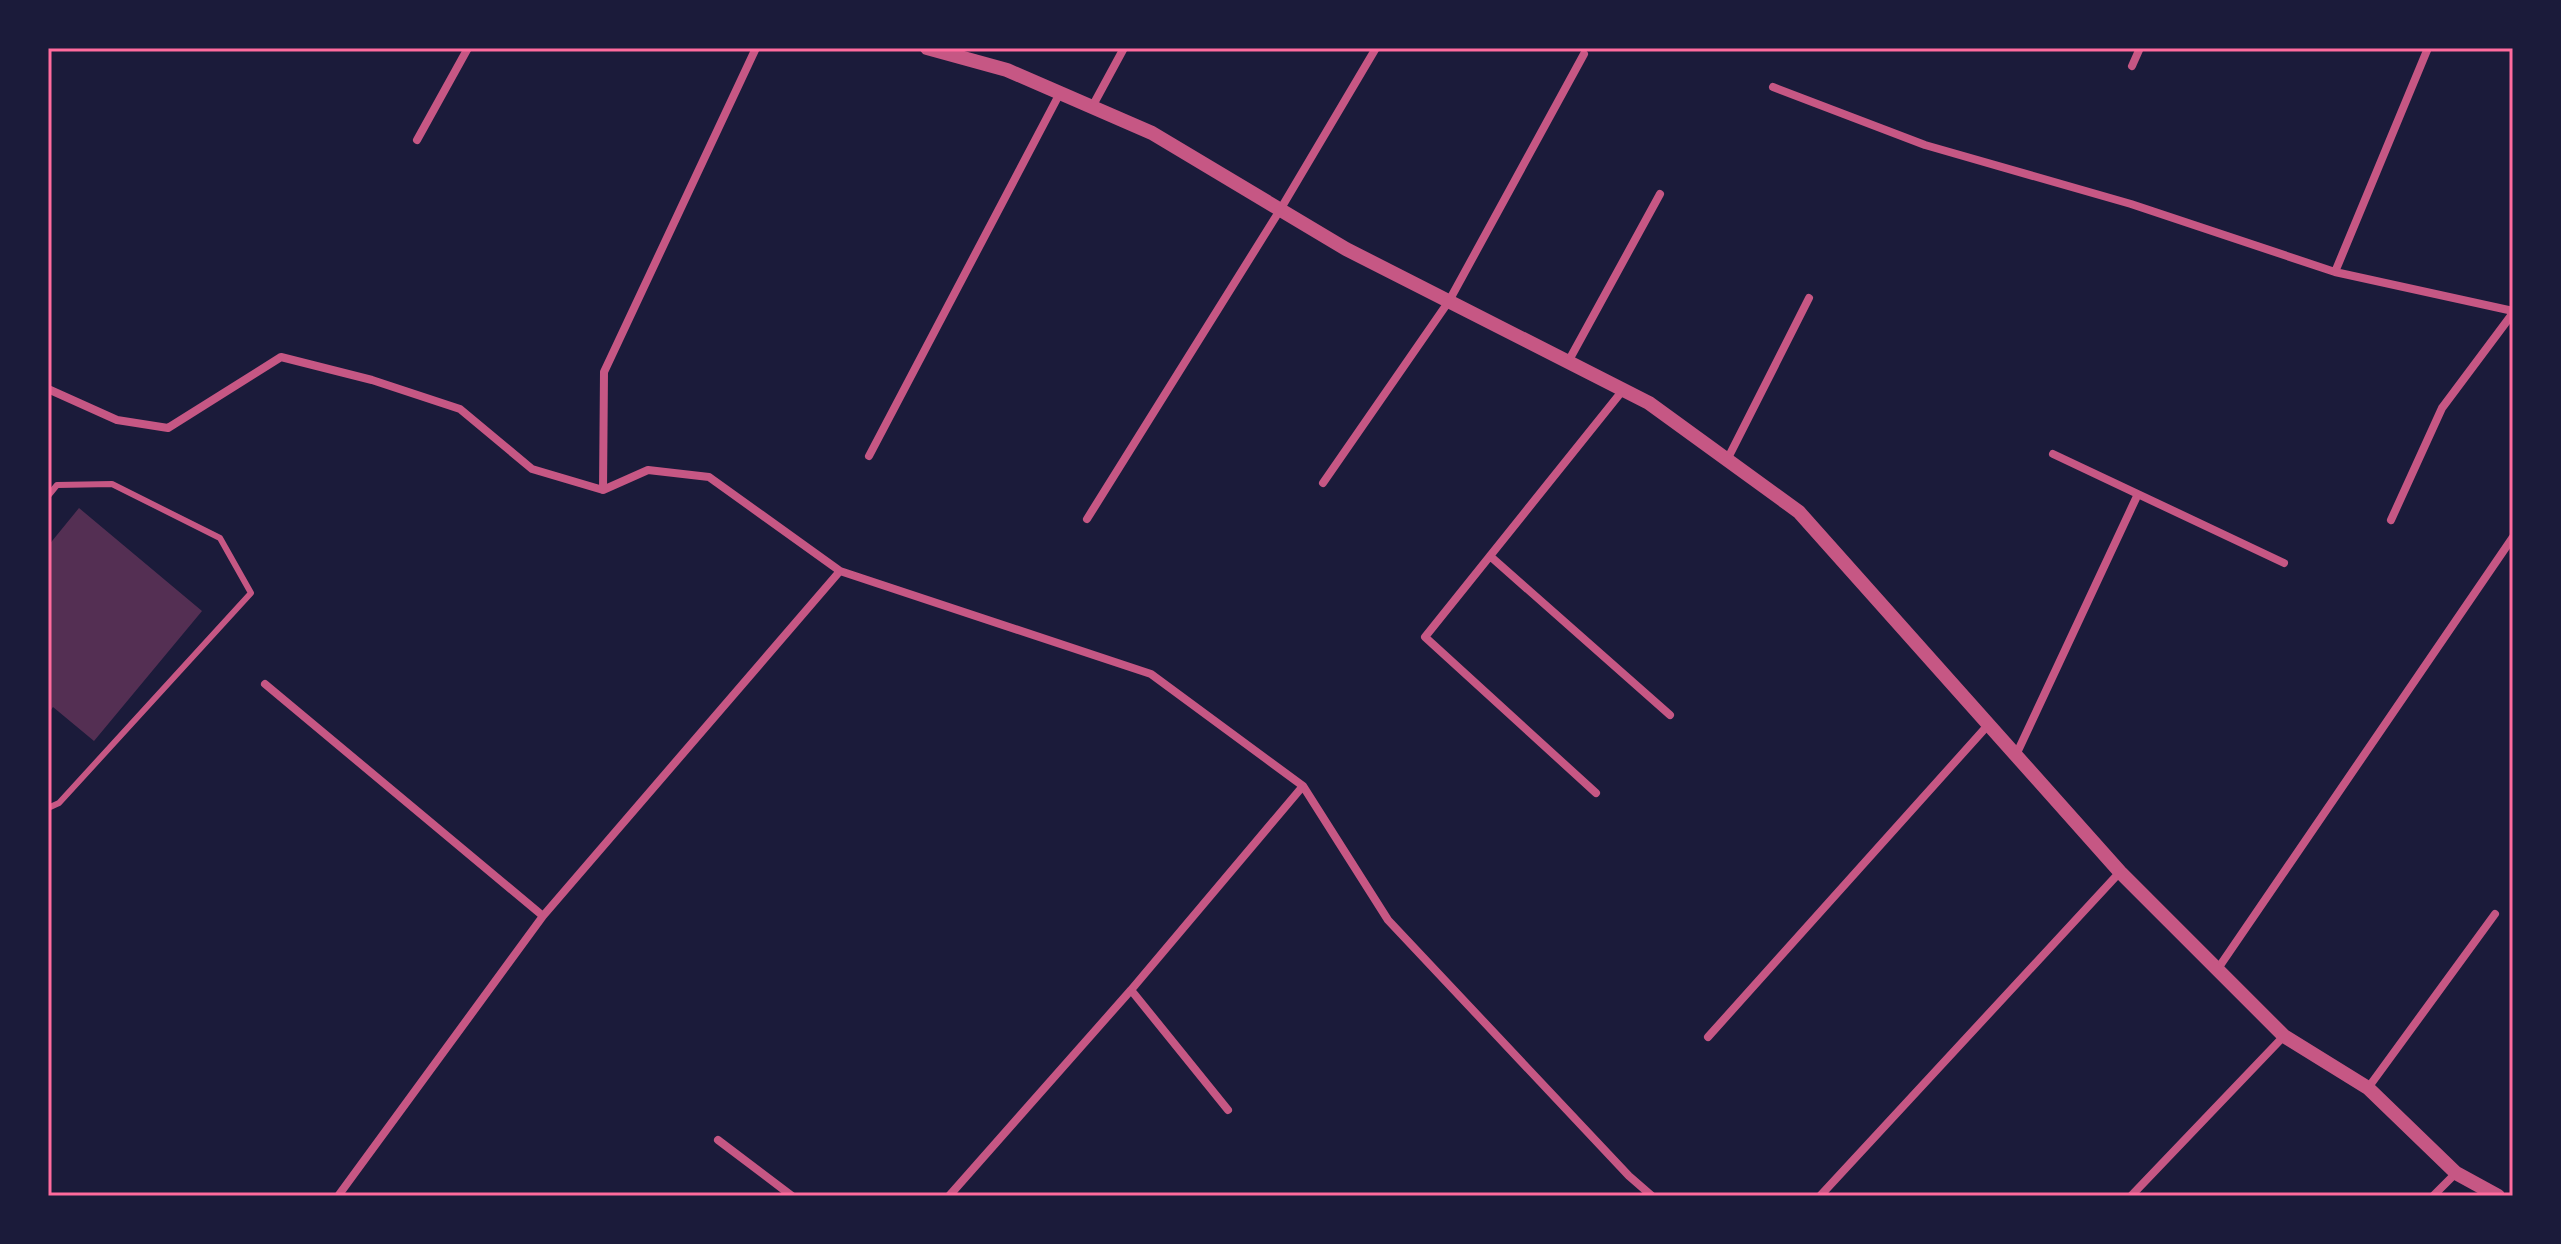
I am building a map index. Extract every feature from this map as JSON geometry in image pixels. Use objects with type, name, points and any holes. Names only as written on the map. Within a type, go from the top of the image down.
[{"type":"street","points":[[417,140],[468,48]]},
{"type":"street","points":[[603,490],[604,372],[756,48]]},
{"type":"street","points":[[927,48],[1007,70],[1152,133],[1346,249],[1649,403],[1799,512],[2120,872],[2284,1036],[2368,1088],[2456,1173],[2498,1196]]},
{"type":"street","points":[[1092,107],[1124,48]]},
{"type":"street","points":[[1087,519],[1280,210],[1376,48]]},
{"type":"street","points":[[2132,66],[2140,48]]},
{"type":"street","points":[[2335,272],[2428,48]]},
{"type":"street","points":[[1323,483],[1449,301],[1584,54]]},
{"type":"street","points":[[1773,87],[1925,145],[2131,204],[2335,272],[2513,312],[2442,408],[2391,520]]},
{"type":"street","points":[[869,456],[1060,93]]},
{"type":"street","points":[[1568,362],[1660,194]]},
{"type":"street","points":[[1727,460],[1809,298]]},
{"type":"street","points":[[48,389],[117,420],[168,428],[281,357],[372,380],[460,409],[532,469],[603,490],[648,470],[709,477],[840,571],[1151,674],[1303,786],[1388,920],[1629,1176],[1652,1196]]},
{"type":"street","points":[[1596,793],[1425,637],[1623,390]]},
{"type":"street","points":[[2053,454],[2284,563]]},
{"type":"street","points":[[2016,755],[2138,494]]},
{"type":"street","points":[[2217,970],[2513,537]]},
{"type":"street","points":[[1490,556],[1670,715]]},
{"type":"street","points":[[338,1196],[543,916],[840,571]]},
{"type":"street","points":[[265,684],[543,916]]},
{"type":"street","points":[[1708,1037],[1989,724]]},
{"type":"street","points":[[949,1196],[1131,990],[1303,786]]},
{"type":"street","points":[[1820,1196],[2120,872]]},
{"type":"street","points":[[2368,1088],[2495,914]]},
{"type":"street","points":[[1131,990],[1228,1110]]},
{"type":"street","points":[[2131,1196],[2284,1036]]},
{"type":"street","points":[[718,1140],[792,1196]]},
{"type":"street","points":[[2433,1196],[2456,1173]]},
{"type":"lane","points":[[48,496],[57,485],[112,484],[220,538],[251,593],[59,803],[48,808]]},
{"type":"building","points":[[79,508],[202,611],[94,741],[53,707],[48,714],[48,546]]}]
